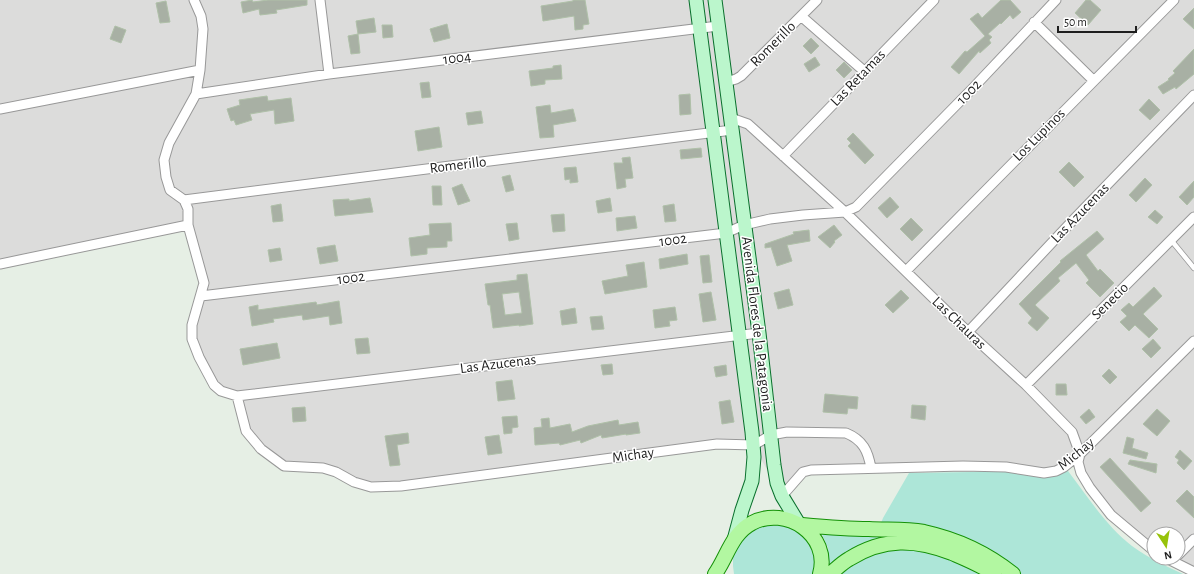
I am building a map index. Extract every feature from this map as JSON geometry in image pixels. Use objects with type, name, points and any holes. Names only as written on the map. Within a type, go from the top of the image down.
[{"type":"main road","points":[[715,574],[742,530],[752,523],[764,518],[777,517],[790,519],[811,534],[818,546],[821,558],[820,574]]},
{"type":"main road","points":[[800,525],[837,528],[908,530],[925,533],[963,545],[982,554],[1013,574]]},
{"type":"main road","points":[[830,574],[849,559],[872,548],[890,543],[906,541],[946,551],[966,559],[994,574]]},
{"type":"main road","points":[[728,574],[727,564],[731,546]]},
{"type":"street","points":[[194,0],[201,16],[203,29],[200,70],[196,94],[169,143],[164,160],[166,177],[170,190],[184,200],[188,209],[188,225],[204,283],[192,325],[192,339],[199,357],[214,385],[221,391],[237,396]]},
{"type":"street","points":[[320,0],[329,74]]},
{"type":"street","name":"Avenida Flores de la Patagonia","points":[[696,0],[754,445],[752,481],[731,546]]},
{"type":"street","name":"Avenida Flores de la Patagonia","points":[[715,0],[744,225],[760,333],[777,483],[782,496],[800,525]]},
{"type":"street","name":"Romerillo","points":[[726,82],[741,76],[817,0]]},
{"type":"street","name":"Las Retamas","points":[[783,156],[934,0]]},
{"type":"street","name":"1002","points":[[201,296],[726,233],[744,225],[776,218],[845,212],[856,207],[973,88],[1056,0]]},
{"type":"street","name":"Los Lupinos","points":[[906,271],[1174,0]]},
{"type":"street","points":[[801,16],[864,71]]},
{"type":"street","points":[[1034,22],[1094,81]]},
{"type":"street","name":"1004","points":[[196,94],[329,74],[718,26]]},
{"type":"street","points":[[0,109],[200,70]]},
{"type":"street","name":"Las Azucenas","points":[[968,332],[1076,217],[1194,95]]},
{"type":"street","name":"Romerillo","points":[[184,200],[713,133],[732,124]]},
{"type":"street","name":"Las Chauras","points":[[732,124],[748,124],[845,212],[968,332],[1026,385],[1072,432],[1080,454],[1078,462],[1081,473],[1090,488],[1111,515],[1146,544]]},
{"type":"street","name":"Senecio","points":[[1026,385],[1194,217]]},
{"type":"street","points":[[0,264],[188,225]]},
{"type":"street","name":"Las Azucenas","points":[[237,396],[760,333]]},
{"type":"street","name":"Michay","points":[[782,496],[803,472],[811,470],[1006,467],[1044,473],[1056,471],[1080,454],[1194,341]]},
{"type":"street","name":"Michay","points":[[237,396],[246,431],[261,449],[274,460],[284,466],[324,468],[336,472],[354,482],[371,487],[401,486],[717,444],[754,445]]},
{"type":"street","points":[[754,445],[771,435],[787,432],[846,433],[855,436],[863,445],[869,457],[871,468]]},
{"type":"street","points":[[1186,546],[1194,539]]},
{"type":"street","points":[[1185,566],[1194,572]]},
{"type":"lane","points":[[1171,240],[1194,268]]},
{"type":"shaded area","points":[[0,0],[1194,0],[1194,572],[1181,566],[1186,566],[1186,526],[1146,526],[1146,544],[1111,515],[1078,462],[1056,471],[1006,467],[811,470],[782,496],[753,445],[371,487],[336,472],[284,466],[246,431],[237,396],[221,391],[192,339],[204,283],[188,225],[0,264]]},
{"type":"shaded area","points":[[1068,471],[1114,530],[1132,546],[1146,555],[1146,566],[1166,566],[1183,574],[838,574],[829,567],[828,548],[820,530],[877,533],[883,518],[909,473]]},
{"type":"shaded area","points":[[764,523],[788,525],[808,540],[816,563],[814,574],[734,574],[733,555],[744,535]]},
{"type":"building","points":[[252,0],[253,2],[268,0],[307,0],[307,5],[276,10],[277,13],[260,15],[259,9],[243,13],[241,2]]},
{"type":"building","points":[[573,0],[585,0],[589,24],[583,25],[583,29],[575,30],[574,16],[543,21],[541,6]]},
{"type":"building","points":[[1001,0],[1010,0],[1021,12],[1013,19],[1010,15],[988,34],[992,37],[989,40],[991,43],[980,53],[979,51],[959,74],[951,67],[965,51],[967,52],[985,36],[970,19],[978,13],[982,18]]},
{"type":"building","points":[[1086,0],[1090,0],[1101,10],[1088,25],[1075,13]]},
{"type":"building","points":[[166,1],[170,22],[160,23],[156,3]]},
{"type":"building","points":[[1194,8],[1194,29],[1183,19]]},
{"type":"building","points":[[374,18],[376,32],[358,34],[356,21]]},
{"type":"building","points":[[447,24],[450,38],[434,42],[430,29]]},
{"type":"building","points":[[382,25],[392,25],[393,37],[383,38]]},
{"type":"building","points":[[115,26],[126,30],[121,43],[110,39]]},
{"type":"building","points":[[358,34],[360,53],[351,54],[348,36]]},
{"type":"building","points":[[811,38],[819,46],[811,54],[803,46]]},
{"type":"building","points":[[1194,49],[1194,74],[1176,89],[1175,87],[1163,94],[1158,87],[1169,80],[1168,79],[1175,73],[1173,71]]},
{"type":"building","points":[[815,57],[820,65],[809,72],[804,64]]},
{"type":"building","points":[[844,62],[852,70],[844,78],[836,70]]},
{"type":"building","points":[[561,65],[562,79],[545,80],[545,84],[531,86],[529,71],[553,68],[553,66]]},
{"type":"building","points":[[429,82],[431,97],[422,98],[420,83]]},
{"type":"building","points":[[690,94],[691,114],[680,115],[679,95]]},
{"type":"building","points":[[267,96],[268,101],[291,98],[294,121],[275,124],[274,110],[250,114],[252,120],[236,125],[234,120],[231,121],[227,109],[240,105],[239,100]]},
{"type":"building","points":[[1149,99],[1160,110],[1150,120],[1139,110]]},
{"type":"building","points":[[550,105],[551,113],[573,109],[576,121],[553,125],[554,137],[540,138],[536,107]]},
{"type":"building","points":[[481,111],[483,123],[468,125],[466,113]]},
{"type":"building","points":[[439,127],[442,147],[418,151],[415,131]]},
{"type":"building","points":[[853,133],[874,155],[865,164],[848,146],[851,143],[847,139]]},
{"type":"building","points":[[701,148],[702,157],[681,159],[680,150]]},
{"type":"building","points":[[630,157],[633,178],[625,179],[626,187],[617,189],[614,163],[623,163],[622,158]]},
{"type":"building","points":[[1069,162],[1084,177],[1074,187],[1059,172]]},
{"type":"building","points":[[576,167],[578,182],[570,183],[570,179],[565,180],[564,168]]},
{"type":"building","points":[[510,175],[514,190],[506,192],[502,177]]},
{"type":"building","points":[[1145,178],[1152,185],[1136,202],[1129,195]]},
{"type":"building","points":[[1194,181],[1194,197],[1187,205],[1179,197]]},
{"type":"building","points":[[462,184],[470,201],[458,205],[452,188]]},
{"type":"building","points":[[432,186],[441,186],[442,205],[433,205]]},
{"type":"building","points":[[890,197],[899,207],[887,218],[878,208]]},
{"type":"building","points":[[370,198],[373,212],[335,216],[333,200],[349,199],[349,201]]},
{"type":"building","points":[[610,198],[612,211],[598,213],[596,201]]},
{"type":"building","points":[[281,204],[283,221],[273,222],[271,206]]},
{"type":"building","points":[[674,204],[676,221],[665,222],[663,206]]},
{"type":"building","points":[[1155,210],[1163,217],[1157,224],[1148,217]]},
{"type":"building","points":[[564,214],[565,231],[553,232],[551,215]]},
{"type":"building","points":[[635,216],[637,228],[617,231],[616,218]]},
{"type":"building","points":[[911,218],[923,230],[912,241],[900,229]]},
{"type":"building","points":[[451,223],[452,241],[447,241],[447,247],[427,248],[427,254],[411,256],[409,238],[430,235],[429,224]]},
{"type":"building","points":[[517,223],[519,239],[509,241],[506,224]]},
{"type":"building","points":[[834,225],[842,235],[834,241],[835,242],[830,248],[818,237]]},
{"type":"building","points":[[809,230],[810,241],[787,245],[792,261],[777,266],[771,247],[765,248],[765,244],[794,234],[793,232]]},
{"type":"building","points":[[1097,231],[1104,239],[1086,255],[1098,271],[1100,269],[1114,283],[1100,297],[1086,283],[1089,280],[1076,263],[1058,278],[1060,281],[1035,305],[1049,318],[1037,331],[1028,323],[1032,318],[1019,304],[1061,262],[1060,261]]},
{"type":"building","points":[[335,245],[338,261],[320,264],[317,248]]},
{"type":"building","points":[[280,248],[282,260],[270,262],[268,250]]},
{"type":"building","points":[[687,254],[688,264],[660,269],[659,259]]},
{"type":"building","points":[[709,255],[712,282],[703,283],[700,256]]},
{"type":"building","points":[[644,262],[647,287],[605,294],[602,281],[628,276],[626,265]]},
{"type":"building","points":[[527,274],[533,324],[493,328],[485,284],[517,280],[517,275]],"holes":[[[519,292],[522,313],[505,315],[502,294]]]},
{"type":"building","points":[[1154,287],[1162,296],[1143,314],[1158,329],[1149,338],[1135,325],[1129,331],[1120,322],[1127,316],[1121,310],[1129,303],[1133,307]]},
{"type":"building","points":[[789,289],[793,305],[778,309],[774,293]]},
{"type":"building","points":[[901,290],[909,298],[893,313],[885,305]]},
{"type":"building","points":[[711,292],[716,320],[703,322],[699,294]]},
{"type":"building","points":[[339,301],[342,323],[330,325],[329,316],[303,320],[302,315],[273,319],[274,322],[252,326],[249,307],[258,305],[258,310],[316,302],[317,305]]},
{"type":"building","points":[[675,307],[677,320],[669,321],[670,326],[655,328],[653,310]]},
{"type":"building","points":[[575,308],[577,323],[562,325],[560,311]]},
{"type":"building","points":[[602,316],[604,329],[592,330],[590,317]]},
{"type":"building","points":[[368,338],[370,353],[357,354],[355,339]]},
{"type":"building","points":[[1153,339],[1161,348],[1151,358],[1142,349]]},
{"type":"building","points":[[277,343],[280,358],[243,365],[240,349]]},
{"type":"building","points":[[612,364],[613,374],[603,375],[601,365]]},
{"type":"building","points":[[726,365],[727,375],[716,377],[714,367]]},
{"type":"building","points":[[1109,369],[1117,377],[1110,384],[1102,376]]},
{"type":"building","points":[[512,380],[515,399],[498,401],[496,382]]},
{"type":"building","points":[[1056,384],[1066,384],[1067,395],[1056,395]]},
{"type":"building","points":[[825,394],[858,397],[857,409],[848,408],[847,414],[823,412]]},
{"type":"building","points":[[730,400],[734,422],[722,424],[719,402]]},
{"type":"building","points":[[912,405],[926,406],[925,420],[911,418]]},
{"type":"building","points":[[305,407],[306,421],[293,422],[292,408]]},
{"type":"building","points":[[1089,409],[1095,417],[1086,424],[1080,417]]},
{"type":"building","points":[[1157,409],[1170,421],[1157,436],[1143,424]]},
{"type":"building","points":[[517,416],[518,427],[512,428],[512,433],[504,434],[502,417]]},
{"type":"building","points":[[549,418],[550,428],[570,424],[572,432],[588,426],[618,420],[619,425],[638,422],[640,433],[602,438],[601,435],[581,443],[580,440],[560,445],[559,443],[535,445],[534,428],[542,427],[541,419]]},
{"type":"building","points":[[408,433],[409,443],[397,445],[400,465],[390,466],[385,436]]},
{"type":"building","points":[[499,435],[502,453],[488,455],[485,437]]},
{"type":"building","points":[[1127,437],[1134,439],[1132,448],[1148,453],[1146,459],[1123,453]]},
{"type":"building","points":[[1180,450],[1192,461],[1184,470],[1177,463],[1179,460],[1175,457]]},
{"type":"building","points":[[1110,458],[1151,503],[1141,512],[1100,467]]},
{"type":"building","points":[[1130,460],[1157,464],[1156,473],[1128,464]]},
{"type":"building","points":[[1187,490],[1194,497],[1194,518],[1176,501]]}]
